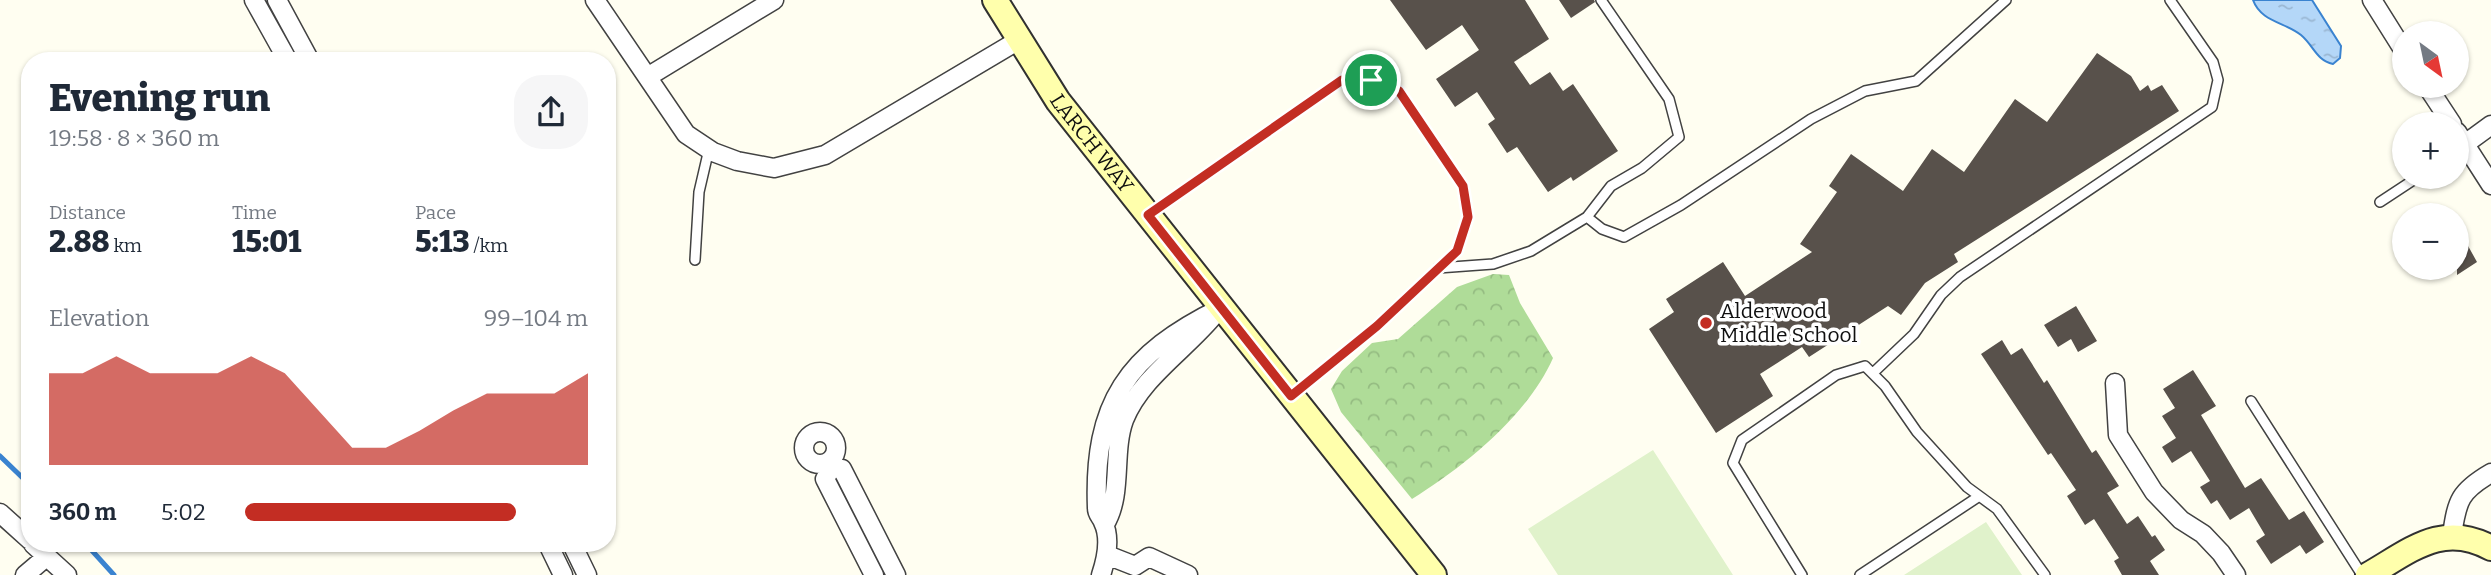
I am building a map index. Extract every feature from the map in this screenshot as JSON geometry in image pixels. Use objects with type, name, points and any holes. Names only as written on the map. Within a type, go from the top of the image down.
[{"type":"main road","name":"LARCH WAY","points":[[995,0],[1058,101],[1434,575]]},
{"type":"main road","points":[[2365,575],[2428,540],[2452,535],[2477,540],[2491,548]]},
{"type":"street","points":[[254,0],[283,52]]},
{"type":"street","points":[[277,0],[305,52]]},
{"type":"street","points":[[595,0],[686,134],[709,149],[737,161],[774,168],[825,155],[1019,40]]},
{"type":"street","points":[[649,76],[774,0]]},
{"type":"street","points":[[2372,0],[2392,32]]},
{"type":"street","points":[[2469,137],[2491,125]]},
{"type":"street","points":[[2469,154],[2491,185]]},
{"type":"street","points":[[1101,575],[1107,555],[1105,524],[1114,509],[1115,474],[1123,422],[1144,386],[1193,341],[1220,308]]},
{"type":"street","points":[[2115,383],[2118,435],[2154,492],[2181,520],[2221,553],[2236,575]]},
{"type":"street","points":[[874,575],[825,479],[829,465],[842,469],[897,575]]},
{"type":"street","points":[[2452,535],[2456,504],[2470,485],[2491,472]]},
{"type":"street","points":[[0,513],[21,533]]},
{"type":"street","points":[[25,575],[34,552]]},
{"type":"street","points":[[41,552],[67,575]]},
{"type":"street","points":[[552,552],[563,575]]},
{"type":"street","points":[[576,552],[587,575]]},
{"type":"street","points":[[1107,555],[1136,570],[1149,558],[1188,575]]},
{"type":"lane","points":[[1438,268],[1493,264],[1531,251],[1587,217],[1611,186],[1642,168],[1679,136],[1669,99],[1601,0]]},
{"type":"lane","points":[[1587,217],[1602,229],[1624,237],[1681,205],[1811,119],[1865,90],[1916,81],[2006,0]]},
{"type":"lane","points":[[1873,373],[1914,334],[1941,295],[1960,277],[2212,107],[2218,80],[2213,62],[2170,0]]},
{"type":"lane","points":[[1148,215],[1342,80],[1371,80],[1399,91],[1463,186],[1468,217],[1457,251],[1377,326],[1291,396]]},
{"type":"lane","points":[[695,260],[699,192],[709,149]]},
{"type":"lane","points":[[2380,202],[2400,189]]},
{"type":"lane","points":[[1802,575],[1733,463],[1742,440],[1836,375],[1866,366],[1885,386],[1917,432],[1978,497],[1997,509],[2045,575]]},
{"type":"lane","points":[[2251,401],[2365,575]]},
{"type":"lane","points":[[1860,575],[1978,497]]},
{"type":"green space","points":[[1493,274],[1509,275],[1520,303],[1553,358],[1528,400],[1493,438],[1412,499],[1341,412],[1331,389],[1342,371],[1372,343],[1398,339],[1457,287]]},
{"type":"green space","points":[[1653,450],[1733,575],[1558,575],[1528,529]]},
{"type":"green space","points":[[1986,522],[2022,575],[1904,575]]},
{"type":"water","points":[[2253,0],[2312,0],[2341,46],[2340,58],[2333,64],[2327,62],[2301,35],[2262,13]]},
{"type":"building","points":[[1390,0],[1525,0],[1549,39],[1514,62],[1530,85],[1550,72],[1563,91],[1573,84],[1618,151],[1573,181],[1571,177],[1548,192],[1517,147],[1507,153],[1488,124],[1495,119],[1477,92],[1455,107],[1436,79],[1479,50],[1462,25],[1426,50]]},
{"type":"building","points":[[1559,0],[1594,0],[1595,2],[1571,18]]},
{"type":"building","points":[[2097,53],[2131,76],[2140,91],[2148,85],[2151,91],[2162,85],[2179,111],[1954,254],[1958,262],[1925,283],[1901,315],[1888,306],[1809,357],[1802,347],[1760,374],[1773,396],[1716,433],[1649,329],[1674,312],[1666,299],[1723,262],[1745,296],[1812,252],[1800,244],[1837,192],[1829,186],[1851,154],[1903,191],[1932,149],[1964,172],[2015,99],[2047,122]]},
{"type":"building","points":[[2469,248],[2477,262],[2469,267]]},
{"type":"building","points":[[2076,306],[2097,341],[2078,352],[2071,339],[2058,347],[2044,325]]},
{"type":"building","points":[[2002,340],[2011,355],[2022,348],[2044,383],[2047,380],[2092,453],[2096,450],[2119,486],[2107,493],[2127,524],[2138,516],[2152,537],[2155,535],[2165,550],[2150,561],[2159,575],[2122,575],[2114,561],[2119,558],[2094,519],[2085,525],[2067,496],[2076,490],[2051,453],[2048,455],[1981,354]]},
{"type":"building","points":[[2193,370],[2216,406],[2201,415],[2245,488],[2261,478],[2289,520],[2304,511],[2324,542],[2306,554],[2300,545],[2271,564],[2256,541],[2265,535],[2249,508],[2230,520],[2217,500],[2211,504],[2200,487],[2210,481],[2191,451],[2172,463],[2162,447],[2176,438],[2162,416],[2175,408],[2163,389]]},
{"type":"waterway","points":[[0,456],[21,476]]},
{"type":"waterway","points":[[93,552],[114,575]]},
{"type":"place","name":"Alderwood Middle School","points":[[1706,323]]},
{"type":"route","points":[[1342,80],[1371,80],[1399,91],[1463,186],[1468,217],[1457,251],[1377,326],[1291,396],[1148,215],[1342,80]]}]
